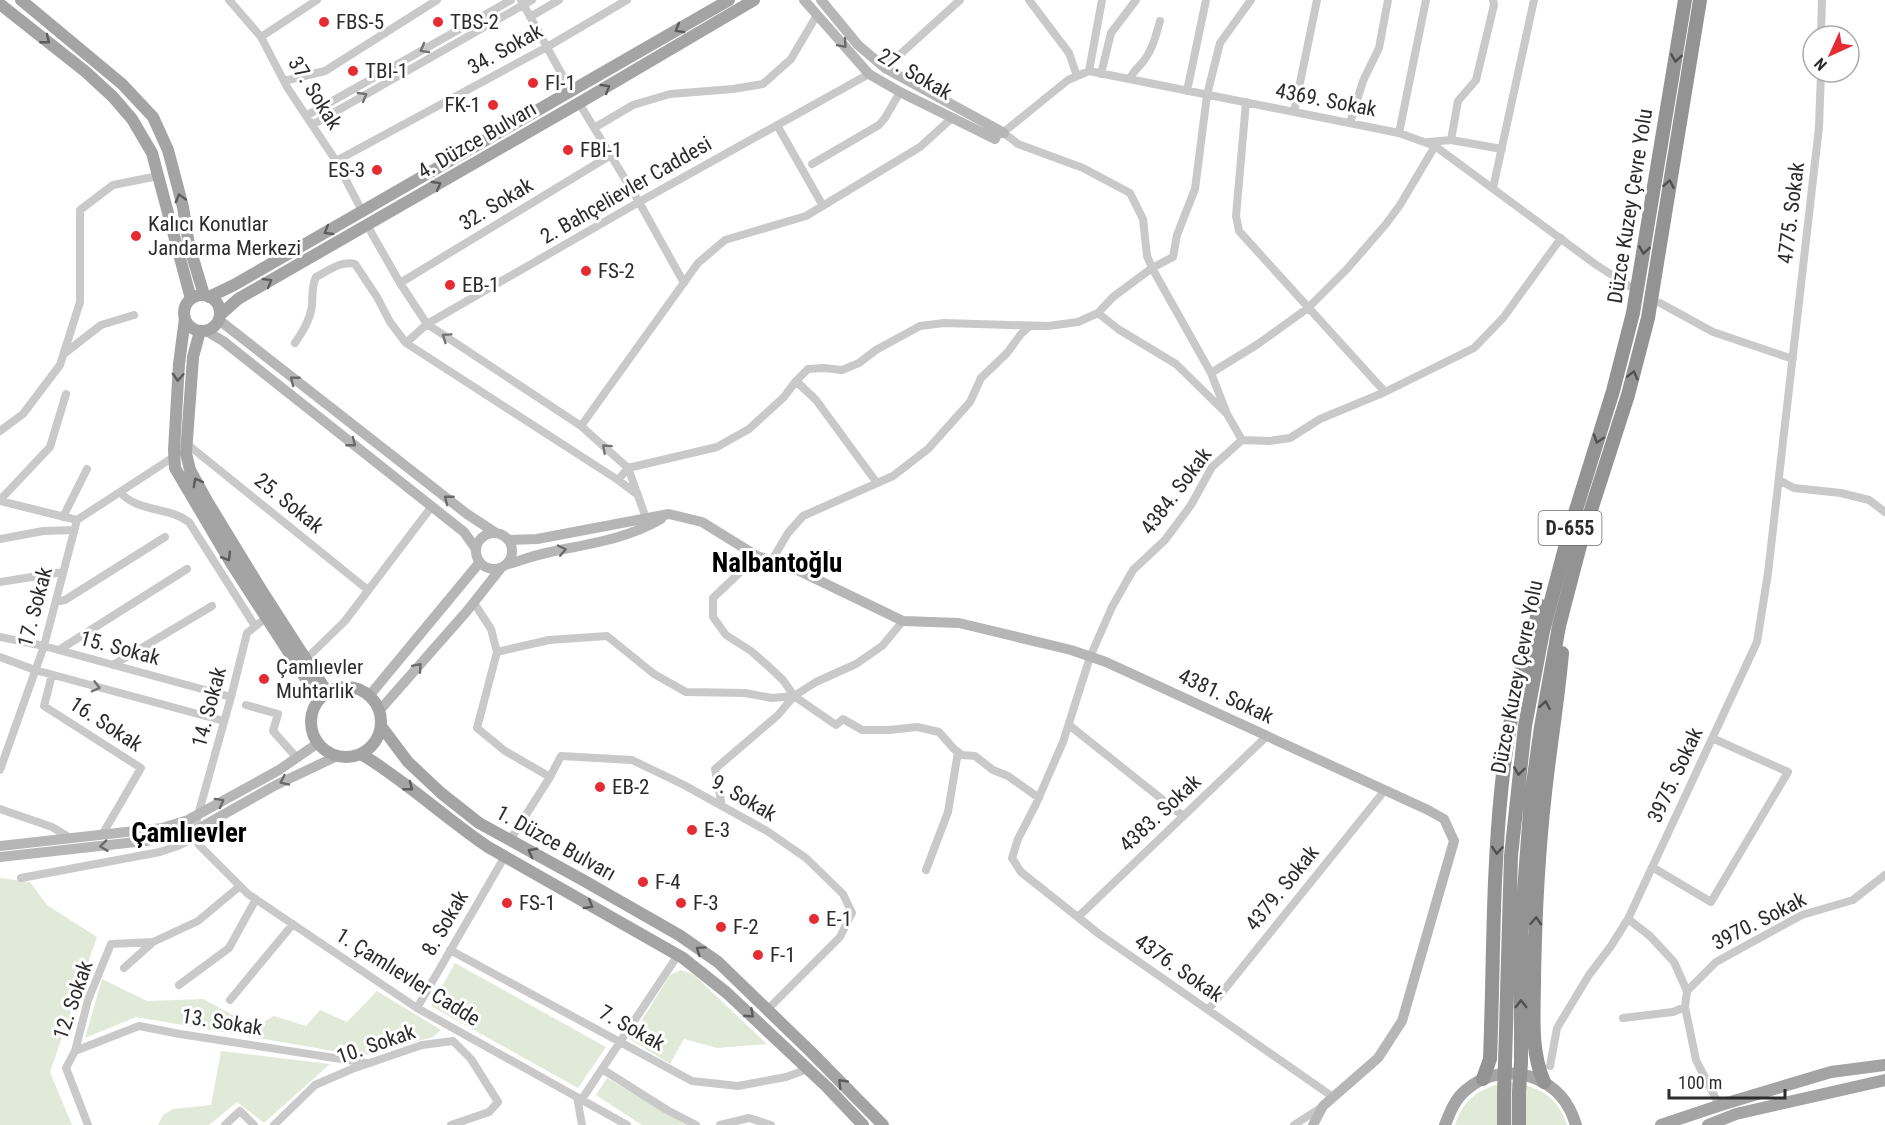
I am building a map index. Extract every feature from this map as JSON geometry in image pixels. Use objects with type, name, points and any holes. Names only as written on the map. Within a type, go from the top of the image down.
[{"type":"highway","name":"Düzce Kuzey Çevre Yolu","points":[[1504,1125],[1510,856],[1526,726],[1543,631],[1570,529],[1613,391],[1634,313],[1685,0]]},
{"type":"highway","name":"Düzce Kuzey Çevre Yolu","points":[[1519,1125],[1521,931],[1531,798],[1540,727],[1559,626],[1582,537],[1628,395],[1648,318],[1700,0]]},
{"type":"highway","points":[[1483,1078],[1490,1059],[1496,854],[1504,767],[1515,690],[1527,646],[1570,529]]},
{"type":"highway","points":[[1544,1082],[1534,1048],[1538,868],[1545,792],[1558,704],[1563,642],[1582,537]]},
{"type":"main road","points":[[21,0],[122,84],[153,117],[168,150],[183,207],[189,246],[207,296],[218,304],[219,317],[211,328],[203,331]]},
{"type":"main road","name":"4. Düzce Bulvarı","points":[[207,296],[234,285],[729,0]]},
{"type":"main road","name":"4. Düzce Bulvarı","points":[[219,317],[238,299],[754,0]]},
{"type":"main road","name":"27. Sokak","points":[[804,0],[868,74],[952,117],[1000,136]]},
{"type":"main road","points":[[821,0],[858,45],[885,68],[1000,136]]},
{"type":"main road","points":[[0,4],[86,72],[113,97],[132,119],[152,153],[191,299]]},
{"type":"main road","points":[[207,296],[191,299],[185,308],[179,364],[175,468],[231,563],[323,696]]},
{"type":"main road","points":[[219,317],[458,507],[508,540],[537,539],[645,524]]},
{"type":"main road","points":[[185,318],[191,327],[223,341],[464,531],[476,549],[480,562],[490,568],[618,538],[645,524]]},
{"type":"main road","points":[[203,331],[194,357],[186,453],[190,470],[306,659],[323,696]]},
{"type":"main road","name":"4381. Sokak","points":[[645,524],[669,514],[702,522],[757,556],[791,567],[903,621],[959,623],[1071,650],[1106,662],[1444,819],[1454,841],[1402,1021],[1378,1059],[1323,1106],[1316,1122]]},
{"type":"main road","points":[[476,549],[481,539],[490,533],[496,533]]},
{"type":"main road","points":[[379,711],[509,561],[512,550],[508,540]]},
{"type":"main road","points":[[369,696],[480,562]]},
{"type":"main road","points":[[349,687],[360,689],[369,696],[377,704],[381,726],[378,738],[371,747],[361,754],[349,757],[337,756],[326,751],[312,732],[311,721],[313,709],[323,696],[338,688],[349,687]]},
{"type":"main road","name":"1. Düzce Bulvarı","points":[[381,726],[408,762],[441,793],[479,823],[679,935],[718,962],[883,1125]]},
{"type":"main road","points":[[0,846],[162,828],[188,820],[279,770],[318,743]]},
{"type":"main road","name":"1. Düzce Bulvarı","points":[[361,754],[384,767],[459,827],[505,856],[678,955],[728,993],[863,1125]]},
{"type":"main road","points":[[0,857],[195,835],[276,785],[337,756]]},
{"type":"main road","points":[[1661,1125],[1719,1105],[1831,1072],[1885,1065]]},
{"type":"main road","points":[[1437,1125],[1466,1090],[1483,1078],[1501,1073],[1519,1073],[1544,1082],[1556,1090],[1583,1125]]},
{"type":"main road","points":[[1718,1123],[1736,1114],[1885,1080]]},
{"type":"main road","points":[[1446,1125],[1453,1106]]},
{"type":"main road","points":[[1570,1108],[1576,1125]]},
{"type":"street","name":"37. Sokak","points":[[229,0],[261,37],[284,81],[336,161],[362,211]]},
{"type":"street","points":[[261,37],[317,0]]},
{"type":"street","points":[[284,81],[325,71],[437,0]]},
{"type":"street","points":[[306,116],[512,0]]},
{"type":"street","points":[[312,125],[522,2],[532,0]]},
{"type":"street","points":[[530,17],[559,0]]},
{"type":"street","name":"34. Sokak","points":[[336,161],[547,47],[627,0]]},
{"type":"street","points":[[885,68],[960,0]]},
{"type":"street","points":[[1029,0],[1069,52],[1077,76]]},
{"type":"street","points":[[1102,0],[1089,71],[1068,80],[1000,136],[1083,168],[1130,193],[1143,219],[1147,256],[1152,268],[1211,373],[1227,414],[1242,440]]},
{"type":"street","points":[[1101,74],[1111,33],[1136,0]]},
{"type":"street","points":[[1187,91],[1206,0]]},
{"type":"street","points":[[618,480],[628,468],[717,447],[749,429],[784,397],[808,369],[842,370],[859,363],[876,350],[920,326],[945,323],[1048,326],[1078,322],[1098,313],[1113,297],[1152,268],[1173,257],[1177,235],[1195,189],[1207,95],[1220,43],[1251,0]]},
{"type":"street","points":[[1294,112],[1317,0]]},
{"type":"street","points":[[1350,123],[1363,81],[1379,48],[1388,0]]},
{"type":"street","points":[[1399,133],[1425,0]]},
{"type":"street","points":[[1451,140],[1458,101],[1476,80],[1494,5],[1493,0]]},
{"type":"street","points":[[1493,188],[1534,0]]},
{"type":"street","points":[[1821,24],[1822,0]]},
{"type":"street","points":[[522,2],[571,91]]},
{"type":"street","points":[[594,128],[633,105],[670,94],[763,84],[791,58],[817,15]]},
{"type":"street","points":[[1130,80],[1132,73],[1146,58],[1154,42],[1160,21]]},
{"type":"street","name":"4369. Sokak","points":[[1089,71],[1399,133],[1435,146],[1595,264],[1629,286]]},
{"type":"street","name":"2. Bahçelievler Caddesi","points":[[406,344],[427,324],[868,74]]},
{"type":"street","name":"4775. Sokak","points":[[1793,359],[1820,127],[1821,84]]},
{"type":"street","points":[[812,164],[879,125],[900,92]]},
{"type":"street","points":[[1246,102],[1236,216],[1239,231],[1386,392]]},
{"type":"street","points":[[579,103],[639,202],[684,283]]},
{"type":"street","points":[[581,426],[698,263],[725,240],[806,216],[920,147],[952,117]]},
{"type":"street","points":[[777,125],[823,206]]},
{"type":"street","points":[[1426,143],[1451,140],[1502,149]]},
{"type":"street","points":[[1211,373],[1308,308],[1386,224],[1435,146]]},
{"type":"street","name":"32. Sokak","points":[[400,283],[611,155]]},
{"type":"street","points":[[0,431],[22,414],[60,365],[64,354],[80,302],[80,210],[113,185],[158,176]]},
{"type":"street","points":[[367,225],[400,283],[427,324],[581,426],[628,468],[645,524]]},
{"type":"street","name":"4384. Sokak","points":[[1012,858],[1018,839],[1063,742],[1090,657],[1112,607],[1133,570],[1165,540],[1191,505],[1212,467],[1242,440],[1269,441],[1290,438],[1320,419],[1386,392],[1474,348],[1503,318],[1560,238]]},
{"type":"street","points":[[295,343],[310,316],[312,290],[316,277],[351,262],[359,268],[390,322],[406,344],[638,495]]},
{"type":"street","points":[[1660,303],[1713,332],[1793,359]]},
{"type":"street","points":[[1098,313],[1118,329],[1176,364],[1227,414]]},
{"type":"street","points":[[64,354],[101,325],[134,315]]},
{"type":"street","points":[[772,560],[788,533],[803,516],[893,476],[928,449],[970,402],[981,378],[1030,326]]},
{"type":"street","name":"3975. Sokak","points":[[1550,1066],[1557,1028],[1589,975],[1628,919],[1757,642],[1768,573],[1793,359]]},
{"type":"street","points":[[796,381],[816,400],[877,483]]},
{"type":"street","points":[[66,394],[50,447],[0,500],[77,520],[175,456]]},
{"type":"street","name":"25. Sokak","points":[[187,444],[368,590]]},
{"type":"street","points":[[63,517],[87,469]]},
{"type":"street","points":[[1779,480],[1794,488],[1841,493],[1869,500],[1885,512]]},
{"type":"street","points":[[120,492],[135,504],[176,514],[189,522],[255,626]]},
{"type":"street","points":[[306,659],[345,621],[432,506]]},
{"type":"street","name":"17. Sokak","points":[[0,770],[44,646],[77,520]]},
{"type":"street","points":[[0,539],[43,531],[74,530]]},
{"type":"street","points":[[56,600],[65,600],[165,537]]},
{"type":"street","points":[[757,556],[713,598],[713,617],[726,635],[751,651],[767,665],[783,680],[794,696],[836,725],[843,718],[862,730],[889,730],[917,726],[939,732],[958,752],[975,756],[993,770],[1008,776],[1039,798]]},
{"type":"street","points":[[59,650],[188,569]]},
{"type":"street","points":[[0,582],[63,572]]},
{"type":"street","points":[[474,603],[491,629],[497,652],[477,728],[505,751],[550,777]]},
{"type":"street","points":[[113,665],[212,606]]},
{"type":"street","name":"14. Sokak","points":[[195,835],[198,815],[247,633],[267,617]]},
{"type":"street","points":[[722,806],[715,769],[778,715],[794,696],[816,682],[856,664],[882,646],[903,621]]},
{"type":"street","points":[[497,652],[549,640],[607,636],[654,674],[686,692],[745,693],[772,698],[794,696]]},
{"type":"street","name":"15. Sokak","points":[[0,637],[44,646],[231,697]]},
{"type":"street","name":"15. Sokak","points":[[0,657],[52,675],[224,721]]},
{"type":"street","name":"16. Sokak","points":[[52,675],[44,706],[141,768],[102,835]]},
{"type":"street","points":[[246,705],[278,714],[273,731],[297,758]]},
{"type":"street","points":[[1069,725],[1183,816]]},
{"type":"street","name":"4383. Sokak","points":[[1078,917],[1267,736]]},
{"type":"street","points":[[1652,867],[1711,902],[1788,772],[1712,738]]},
{"type":"street","points":[[926,870],[948,812],[958,752]]},
{"type":"street","name":"9. Sokak","points":[[510,840],[561,756],[632,760],[684,785],[767,831],[806,858],[843,894],[852,913],[840,936],[767,1010]]},
{"type":"street","name":"4379. Sokak","points":[[1208,1010],[1385,790]]},
{"type":"street","points":[[0,809],[52,827],[71,838]]},
{"type":"street","points":[[21,878],[160,852],[178,846],[195,835]]},
{"type":"street","name":"1. Çamlıevler Cadde","points":[[195,835],[199,845],[256,899],[417,1008],[627,1125]]},
{"type":"street","name":"8. Sokak","points":[[417,1008],[505,856]]},
{"type":"street","name":"4376. Sokak","points":[[1012,858],[1022,872],[1099,934],[1333,1097]]},
{"type":"street","name":"3970. Sokak","points":[[1687,991],[1716,962],[1802,915],[1853,900],[1885,876]]},
{"type":"street","name":"12. Sokak","points":[[88,1125],[66,1068],[75,1051],[88,1000],[111,944],[153,942],[198,921],[240,886]]},
{"type":"street","points":[[179,985],[229,948],[256,899]]},
{"type":"street","points":[[1628,919],[1650,936],[1674,962],[1687,991],[1685,1007],[1696,1060],[1719,1105]]},
{"type":"street","points":[[231,1000],[293,924]]},
{"type":"street","points":[[124,968],[153,942]]},
{"type":"street","name":"7. Sokak","points":[[450,950],[692,1081],[738,1086],[786,1077],[808,1069]]},
{"type":"street","points":[[582,1125],[580,1098],[678,955]]},
{"type":"street","points":[[1623,1018],[1673,1012],[1685,1007]]},
{"type":"street","name":"13. Sokak","points":[[75,1051],[139,1026],[369,1063]]},
{"type":"street","points":[[451,1125],[489,1112],[498,1102],[471,1059],[453,1041],[460,1032]]},
{"type":"street","name":"10. Sokak","points":[[274,1125],[315,1085],[369,1063],[423,1045],[453,1041]]},
{"type":"street","points":[[602,1069],[667,1110],[696,1125]]},
{"type":"street","points":[[1294,1125],[1323,1106]]},
{"type":"street","points":[[225,1125],[240,1111],[254,1125]]},
{"type":"street","points":[[720,1125],[748,1118],[771,1125]]},
{"type":"green space","points":[[0,878],[30,882],[47,905],[97,937],[50,1072],[72,1125],[0,1125]]},
{"type":"green space","points":[[455,963],[606,1047],[578,1088],[431,1006]]},
{"type":"green space","points":[[681,970],[694,975],[767,1044],[717,1048],[684,1039],[670,1064],[630,1039],[670,975]]},
{"type":"green space","points":[[102,979],[147,1001],[203,999],[255,1027],[274,1016],[306,1026],[320,1010],[347,1022],[377,991],[441,1030],[433,1037],[362,1056],[136,1017],[85,1038]]},
{"type":"green space","points":[[221,1051],[330,1064],[264,1123],[237,1102],[209,1125],[158,1125],[163,1115],[173,1109],[211,1105]]},
{"type":"green space","points":[[607,1078],[686,1125],[642,1125],[596,1095]]},
{"type":"green space","points":[[1506,1082],[1527,1086],[1544,1093],[1563,1114],[1567,1125],[1455,1125],[1468,1101],[1488,1088]]},
{"type":"place","name":"FBS-5","points":[[324,22]]},
{"type":"place","name":"TBS-2","points":[[438,22]]},
{"type":"place","name":"TBI-1","points":[[353,71]]},
{"type":"place","name":"FI-1","points":[[533,83]]},
{"type":"place","name":"FK-1","points":[[493,105]]},
{"type":"place","name":"FBI-1","points":[[568,150]]},
{"type":"place","name":"ES-3","points":[[377,170]]},
{"type":"place","name":"Kalıcı Konutlar Jandarma Merkezi","points":[[136,236]]},
{"type":"place","name":"FS-2","points":[[586,271]]},
{"type":"place","name":"EB-1","points":[[450,285]]},
{"type":"place","name":"Çamlıevler Muhtarlık","points":[[264,679]]},
{"type":"place","name":"EB-2","points":[[600,787]]},
{"type":"place","name":"E-3","points":[[692,830]]},
{"type":"place","name":"F-4","points":[[643,882]]},
{"type":"place","name":"FS-1","points":[[507,903]]},
{"type":"place","name":"F-3","points":[[681,903]]},
{"type":"place","name":"E-1","points":[[814,919]]},
{"type":"place","name":"F-2","points":[[721,927]]},
{"type":"place","name":"F-1","points":[[758,955]]},
{"type":"district","name":"Nalbantoğlu","points":[[777,563]]},
{"type":"district","name":"Çamlıevler","points":[[189,833]]}]
